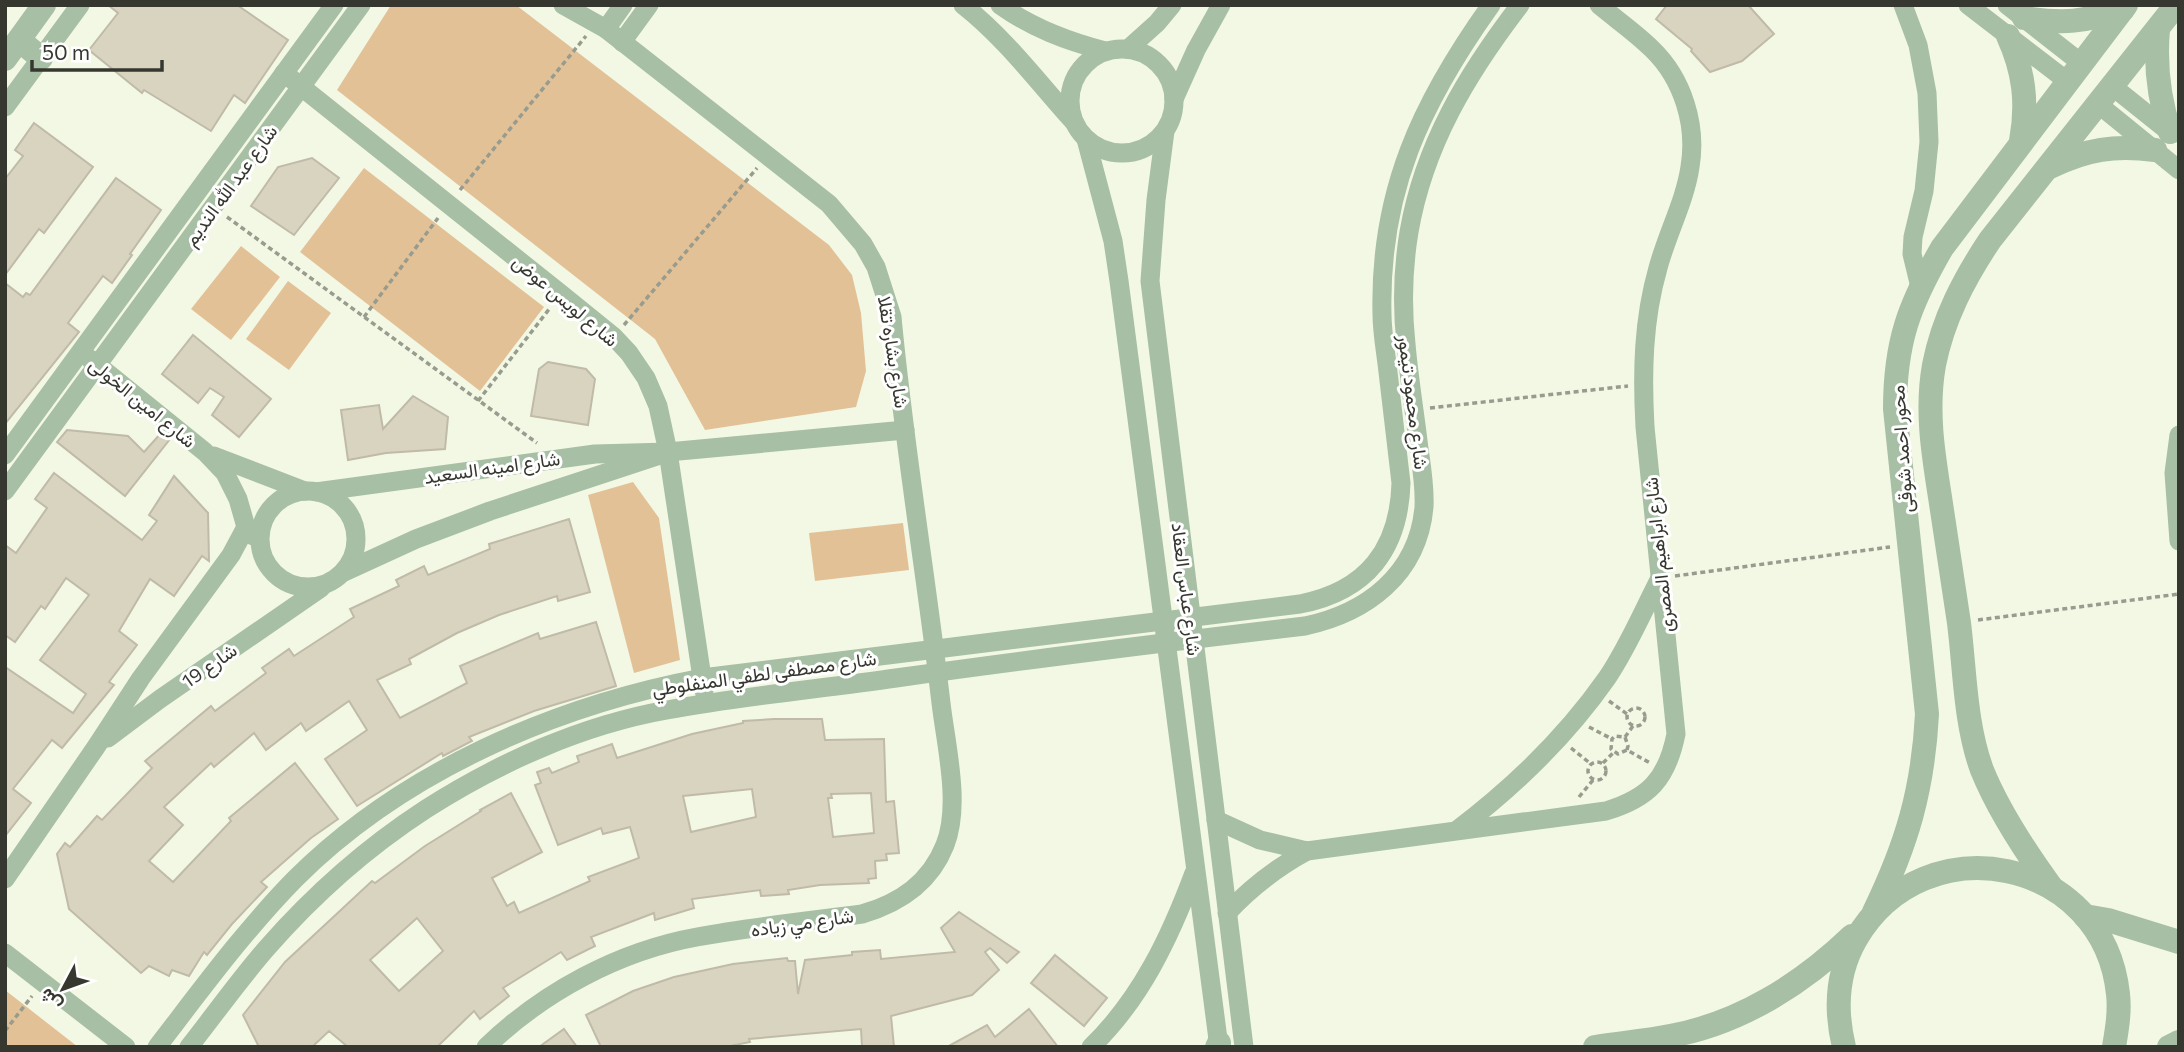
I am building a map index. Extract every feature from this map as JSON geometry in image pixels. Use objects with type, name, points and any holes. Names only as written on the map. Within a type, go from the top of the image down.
[{"type":"street","points":[[41,58],[12,49],[44,5]]},
{"type":"street","points":[[5,107],[80,5]]},
{"type":"street","name":"شارع عبد الله النديم","points":[[5,455],[334,5]]},
{"type":"street","name":"شارع عبد الله النديم","points":[[5,491],[361,5]]},
{"type":"street","points":[[563,5],[597,19],[623,5]]},
{"type":"street","points":[[622,42],[649,5]]},
{"type":"street","points":[[963,5],[1014,54],[1086,139],[1105,152],[1122,154],[1139,152],[1154,144],[1166,131],[1171,121],[1174,99],[1196,50],[1221,5]]},
{"type":"street","points":[[1000,5],[1024,22],[1048,34],[1105,51],[1128,49],[1153,59],[1171,84],[1174,99]]},
{"type":"street","points":[[1128,49],[1157,23],[1172,5]]},
{"type":"street","name":"شارع محمود تيمور","points":[[1164,620],[1322,600],[1351,585],[1375,564],[1387,546],[1396,526],[1401,483],[1382,317],[1385,237],[1404,159],[1419,122],[1456,56],[1491,5]]},
{"type":"street","name":"شارع محمود تيمور","points":[[1167,642],[1330,621],[1354,611],[1375,597],[1393,579],[1408,558],[1418,535],[1424,510],[1424,484],[1403,306],[1409,233],[1416,198],[1440,129],[1457,97],[1520,5]]},
{"type":"street","name":"شارع ابراهيم المصرى","points":[[1216,820],[1260,840],[1307,851],[1606,811],[1628,805],[1646,793],[1664,771],[1676,734],[1643,384],[1649,309],[1657,271],[1690,167],[1692,135],[1686,104],[1673,75],[1654,50],[1599,5]]},
{"type":"street","points":[[1903,5],[1918,45],[1927,93],[1929,142],[1924,191],[1913,237],[1912,254],[1920,287]]},
{"type":"street","points":[[1968,5],[2013,20],[2057,23],[2091,20],[2125,7]]},
{"type":"street","name":"محور احمد شوقى","points":[[2052,888],[1997,803],[1981,767],[1972,728],[1931,435],[1930,400],[1934,365],[1942,332],[1970,269],[2176,5]]},
{"type":"street","name":"محور احمد شوقى","points":[[1844,1047],[1838,1013],[1840,982],[1849,951],[1893,873],[1919,791],[1925,753],[1927,714],[1898,436],[1895,382],[1904,328],[1920,287],[1942,248],[2125,7]]},
{"type":"street","name":"شارع بشاره تقلا","points":[[597,19],[622,42],[829,204],[863,244],[876,267],[892,317],[937,672]]},
{"type":"street","points":[[2013,20],[2074,72]]},
{"type":"street","points":[[2013,20],[2023,77],[2025,121],[2021,143]]},
{"type":"street","points":[[2158,29],[2155,55],[2157,81],[2168,140],[2179,170]]},
{"type":"street","points":[[1074,122],[1069,110],[1071,86],[1084,64],[1105,51]]},
{"type":"street","name":"شارع لويس عوض","points":[[284,73],[614,337],[646,378],[658,406],[668,452],[706,705]]},
{"type":"street","points":[[2105,95],[2168,140]]},
{"type":"street","name":"شارع عباس العقاد","points":[[1166,131],[1153,225],[1150,281],[1244,1047]]},
{"type":"street","name":"شارع عباس العقاد","points":[[1086,139],[1113,241],[1218,1045]]},
{"type":"street","points":[[2046,169],[2071,157],[2098,149],[2168,140]]},
{"type":"street","name":"شارع امين الخولى","points":[[81,352],[205,452],[239,499],[246,527]]},
{"type":"street","points":[[1389,380],[1410,378]]},
{"type":"street","name":"شارع امينه السعيد","points":[[310,491],[558,458],[607,453],[668,452],[905,429]]},
{"type":"street","points":[[2179,435],[2174,473],[2179,541]]},
{"type":"street","name":"شارع امين الخولى","points":[[205,452],[237,467],[310,491]]},
{"type":"street","name":"شارع امينه السعيد","points":[[344,572],[416,539],[490,511],[668,452]]},
{"type":"street","points":[[310,491],[339,502],[354,523],[356,549],[344,572],[324,585],[299,587],[277,577],[268,568],[260,544],[260,530],[265,517],[281,499],[310,491]]},
{"type":"street","points":[[260,544],[246,527],[265,517]]},
{"type":"street","name":"شارع 19","points":[[5,879],[141,678],[230,555],[246,527]]},
{"type":"street","points":[[1454,832],[1498,798],[1539,761],[1576,720],[1608,676],[1660,578]]},
{"type":"street","name":"شارع 19","points":[[96,747],[324,585]]},
{"type":"street","name":"شارع مصطفى لطفي المنفلوطي","points":[[157,1047],[259,917],[296,878],[336,842],[424,781],[560,717],[644,690],[702,678],[1164,620]]},
{"type":"street","name":"شارع مصطفى لطفي المنفلوطي","points":[[189,1047],[264,951],[293,919],[357,860],[427,809],[502,766],[583,733],[666,710],[1167,642]]},
{"type":"street","name":"شارع مي زياده","points":[[486,1047],[533,1007],[571,983],[611,964],[696,937],[862,914],[904,897],[921,883],[935,865],[945,845],[951,823],[952,800],[937,672]]},
{"type":"street","name":"شارع ابراهيم المصرى","points":[[1227,913],[1248,891],[1272,872],[1307,851]]},
{"type":"street","points":[[1595,1047],[1672,1036],[1715,1024],[1757,1006],[1796,983],[1832,955],[1910,884],[1937,873],[1967,867],[1996,868],[2025,875],[2052,888],[2085,916],[2102,940],[2113,966],[2119,995],[2119,1023],[2114,1047]]},
{"type":"street","points":[[1091,1047],[1132,999],[1158,958],[1179,915],[1196,869]]},
{"type":"street","points":[[2085,916],[2108,920],[2179,942]]},
{"type":"street","points":[[5,953],[126,1047]]},
{"type":"street","points":[[2169,1047],[2179,1042]]},
{"type":"path","points":[[364,317],[448,204],[597,19]]},
{"type":"path","points":[[614,337],[768,156]]},
{"type":"path","points":[[214,207],[558,458]]},
{"type":"path","points":[[478,401],[561,294]]},
{"type":"path","points":[[1414,410],[1643,384]]},
{"type":"path","points":[[1660,578],[1909,544]]},
{"type":"path","points":[[1959,623],[2179,594]]},
{"type":"path","points":[[1637,708],[1643,713],[1645,720],[1640,726],[1633,726],[1627,721],[1628,713],[1637,708]]},
{"type":"path","points":[[1576,720],[1612,739],[1625,737]]},
{"type":"path","points":[[1625,737],[1633,726]]},
{"type":"path","points":[[1625,737],[1629,746],[1627,750]]},
{"type":"path","points":[[1559,738],[1591,764],[1603,764],[1614,752]]},
{"type":"path","points":[[1612,739],[1611,749],[1614,752],[1618,754],[1627,750]]},
{"type":"path","points":[[1627,750],[1664,771]]},
{"type":"path","points":[[1591,764],[1589,774],[1593,780],[1602,779],[1606,772],[1603,764]]},
{"type":"path","points":[[5,1031],[43,982]]},
{"type":"shaded area","points":[[391,5],[516,5],[829,245],[852,275],[861,313],[866,371],[856,407],[705,430],[655,339],[337,90]]},
{"type":"shaded area","points":[[364,168],[544,307],[480,391],[300,252]]},
{"type":"shaded area","points":[[241,246],[280,277],[231,340],[191,309]]},
{"type":"shaded area","points":[[288,281],[331,313],[289,370],[246,339]]},
{"type":"shaded area","points":[[633,482],[659,518],[680,660],[634,673],[588,495]]},
{"type":"shaded area","points":[[903,523],[909,570],[815,581],[809,533]]},
{"type":"shaded area","points":[[5,990],[78,1047],[5,1047]]},
{"type":"building","points":[[108,5],[237,5],[288,40],[245,103],[234,95],[211,131],[144,90],[142,93],[89,50],[118,13]]},
{"type":"building","points":[[1667,5],[1748,5],[1774,34],[1742,61],[1710,72],[1692,49],[1656,19]]},
{"type":"building","points":[[34,123],[93,167],[44,233],[39,229],[5,275],[5,179],[23,156],[15,150]]},
{"type":"building","points":[[312,158],[339,178],[294,235],[251,206],[278,167]]},
{"type":"building","points":[[116,178],[161,210],[112,283],[103,276],[68,323],[79,332],[5,424],[5,283],[23,297],[26,293],[30,295]]},
{"type":"building","points":[[193,335],[271,399],[239,437],[212,415],[224,397],[210,388],[198,403],[162,374]]},
{"type":"building","points":[[548,362],[586,369],[595,379],[588,425],[531,416],[539,369]]},
{"type":"building","points":[[413,396],[448,417],[445,449],[386,453],[348,460],[341,410],[379,405],[383,429]]},
{"type":"building","points":[[67,430],[128,436],[144,452],[161,433],[170,439],[125,496],[57,442]]},
{"type":"building","points":[[54,473],[142,540],[157,521],[149,515],[174,476],[208,513],[209,561],[202,556],[174,596],[150,579],[119,631],[137,645],[109,682],[114,685],[62,748],[52,740],[13,789],[31,803],[5,836],[5,667],[73,713],[86,694],[40,660],[89,595],[66,578],[45,609],[41,606],[15,642],[5,635],[5,545],[16,553],[47,508],[35,499]]},
{"type":"building","points":[[569,519],[590,592],[558,601],[557,596],[499,615],[457,633],[409,659],[411,664],[377,680],[400,718],[467,683],[460,666],[538,633],[540,639],[596,622],[616,686],[534,711],[469,737],[472,741],[443,756],[442,753],[357,806],[325,759],[367,730],[349,701],[306,731],[301,723],[266,750],[254,733],[214,767],[211,763],[164,807],[183,825],[149,861],[173,882],[231,821],[229,818],[295,763],[338,819],[311,838],[261,882],[267,887],[207,955],[204,952],[189,976],[172,970],[169,976],[149,966],[141,973],[69,909],[57,854],[65,843],[70,847],[97,816],[102,820],[152,768],[145,761],[211,706],[215,711],[266,673],[262,668],[289,649],[294,656],[354,617],[350,609],[399,586],[396,580],[424,566],[428,575],[490,549],[489,544]]},
{"type":"building","points":[[822,719],[825,740],[884,739],[886,802],[894,801],[899,853],[886,854],[887,860],[875,861],[876,878],[868,879],[869,883],[820,885],[788,890],[789,894],[761,896],[760,890],[692,899],[694,908],[655,920],[654,913],[591,937],[595,946],[567,960],[561,952],[503,988],[509,996],[480,1019],[474,1011],[437,1047],[348,1047],[329,1031],[312,1047],[259,1047],[243,1015],[285,962],[372,881],[375,883],[425,846],[511,793],[542,852],[492,878],[507,906],[514,902],[519,913],[590,881],[588,877],[639,858],[630,827],[603,834],[601,828],[558,845],[535,785],[541,783],[537,772],[549,768],[552,773],[579,762],[577,756],[612,744],[617,758],[743,721]],"holes":[[[752,789],[756,817],[691,832],[683,796]],[[871,793],[874,833],[833,837],[828,798],[832,798],[831,794]],[[417,918],[443,951],[399,991],[370,960]]]},
{"type":"building","points":[[959,912],[1019,952],[1007,963],[990,948],[985,952],[999,970],[972,995],[891,1016],[894,1047],[862,1047],[861,1029],[749,1039],[750,1042],[725,1047],[601,1047],[586,1015],[633,991],[674,977],[733,964],[787,958],[788,961],[795,961],[798,994],[805,960],[880,950],[881,959],[955,952],[941,928]]},
{"type":"building","points":[[1055,955],[1107,998],[1084,1026],[1031,983]]},
{"type":"building","points":[[1029,1009],[1058,1047],[947,1047],[987,1025],[995,1037]]},
{"type":"building","points":[[564,1029],[577,1047],[539,1047]]}]
